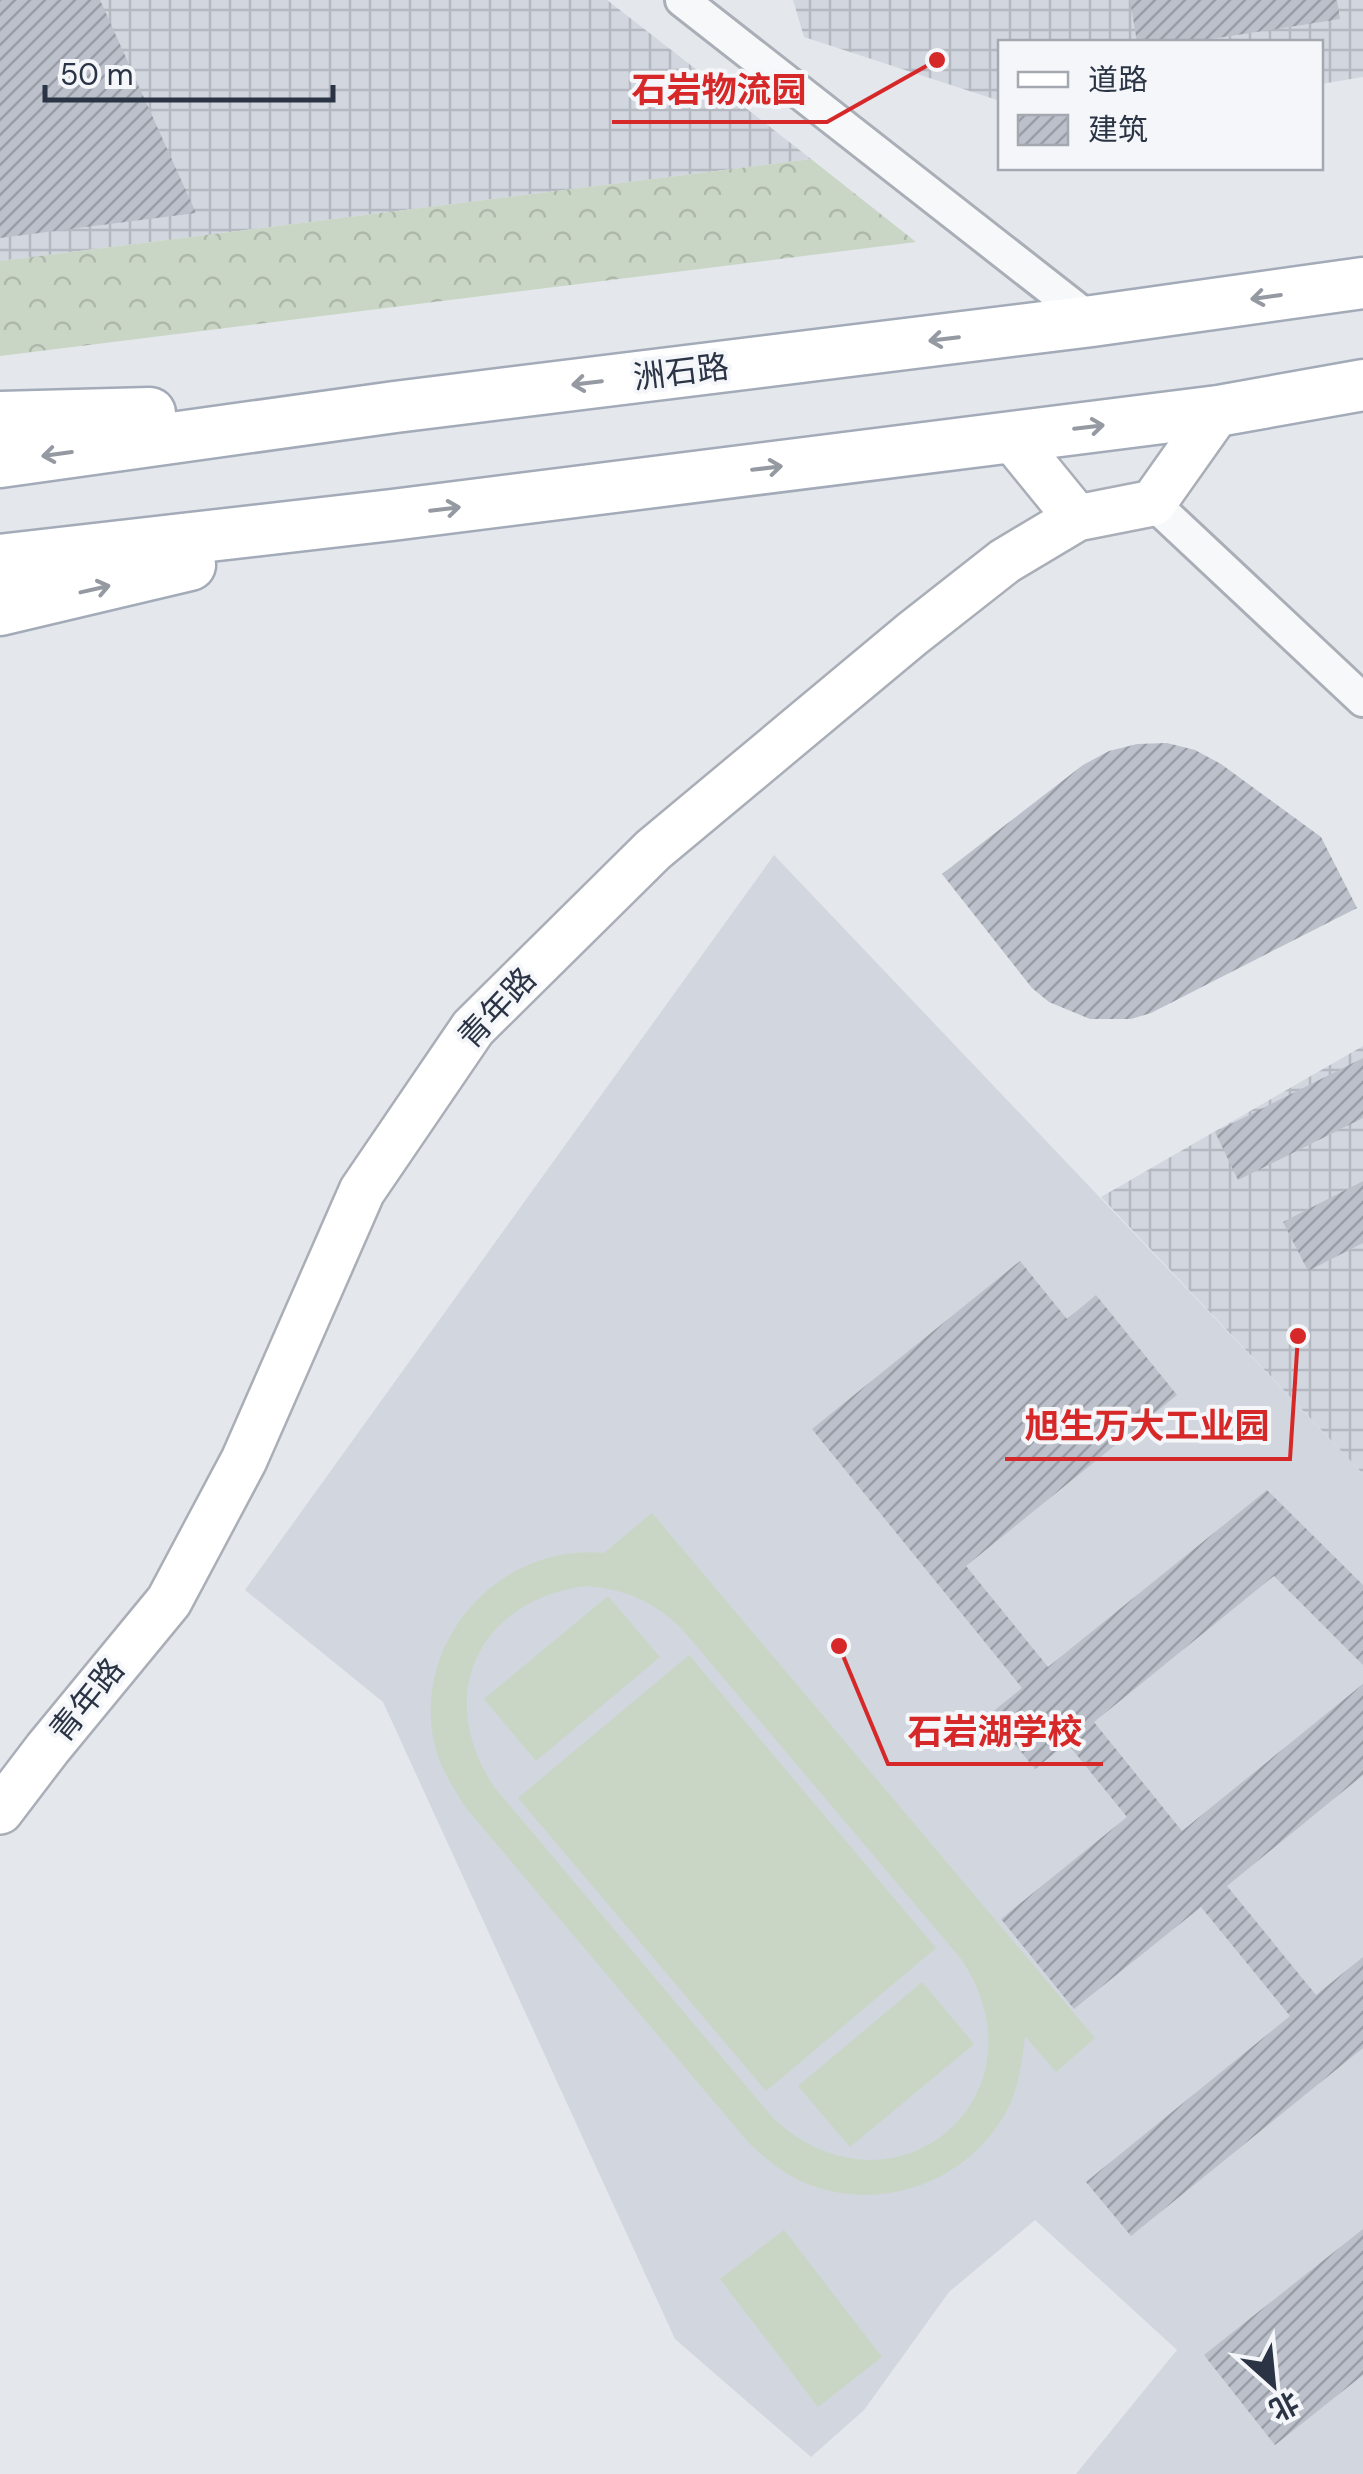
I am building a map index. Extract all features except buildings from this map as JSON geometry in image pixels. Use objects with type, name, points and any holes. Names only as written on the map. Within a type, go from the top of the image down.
[{"type":"main road","name":"洲石路","points":[[0,462],[395,407],[1092,321],[1363,283]]},
{"type":"main road","points":[[0,560],[1218,411],[1363,385]]},
{"type":"main road","points":[[0,417],[395,407]]},
{"type":"main road","points":[[0,610],[392,515]]},
{"type":"street","points":[[682,0],[1092,321]]},
{"type":"street","points":[[1218,411],[1153,503],[1363,700]]},
{"type":"street","points":[[1011,437],[1077,518]]},
{"type":"street","name":"青年路","points":[[0,1812],[169,1601],[244,1460],[362,1191],[473,1028],[653,850],[1005,560],[1077,518],[1153,503]]},
{"type":"shaded area","points":[[0,0],[607,0],[811,159],[0,261]]},
{"type":"shaded area","points":[[793,0],[1363,0],[1363,77],[1323,84],[1323,40],[998,40],[998,100],[804,37]]},
{"type":"shaded area","points":[[774,855],[1363,1474],[1363,2474],[1076,2474],[1177,2350],[1035,2220],[949,2292],[864,2410],[811,2457],[675,2339],[383,1702],[245,1590]]},
{"type":"shaded area","points":[[1363,1046],[1363,1474],[1101,1197]]},
{"type":"green space","points":[[811,159],[916,242],[0,356],[0,261]]},
{"type":"green space","points":[[652,1513],[1095,2038],[1056,2072],[1025,2036],[1010,2104],[994,2131],[950,2171],[894,2192],[863,2195],[833,2192],[803,2182],[774,2165],[748,2142],[466,1808],[448,1779],[435,1747],[431,1708],[436,1671],[450,1637],[471,1607],[498,1582],[530,1564],[566,1554],[604,1553]],"holes":[[[585,1586],[638,1598],[682,1629],[962,1960],[985,2011],[987,2058],[973,2100],[946,2132],[909,2153],[866,2160],[819,2149],[773,2118],[494,1787],[476,1753],[468,1719],[468,1687],[477,1658],[493,1632],[517,1611],[548,1595]]]},
{"type":"green space","points":[[608,1596],[660,1657],[536,1761],[484,1699]]},
{"type":"green space","points":[[689,1655],[936,1948],[766,2091],[518,1798]]},
{"type":"green space","points":[[922,1982],[974,2044],[850,2147],[798,2086]]},
{"type":"green space","points":[[784,2230],[882,2357],[818,2407],[720,2279]]},
{"type":"place","name":"石岩物流园","points":[[937,60]]},
{"type":"place","name":"旭生万大工业园","points":[[1298,1336]]},
{"type":"place","name":"石岩湖学校","points":[[839,1646]]}]
